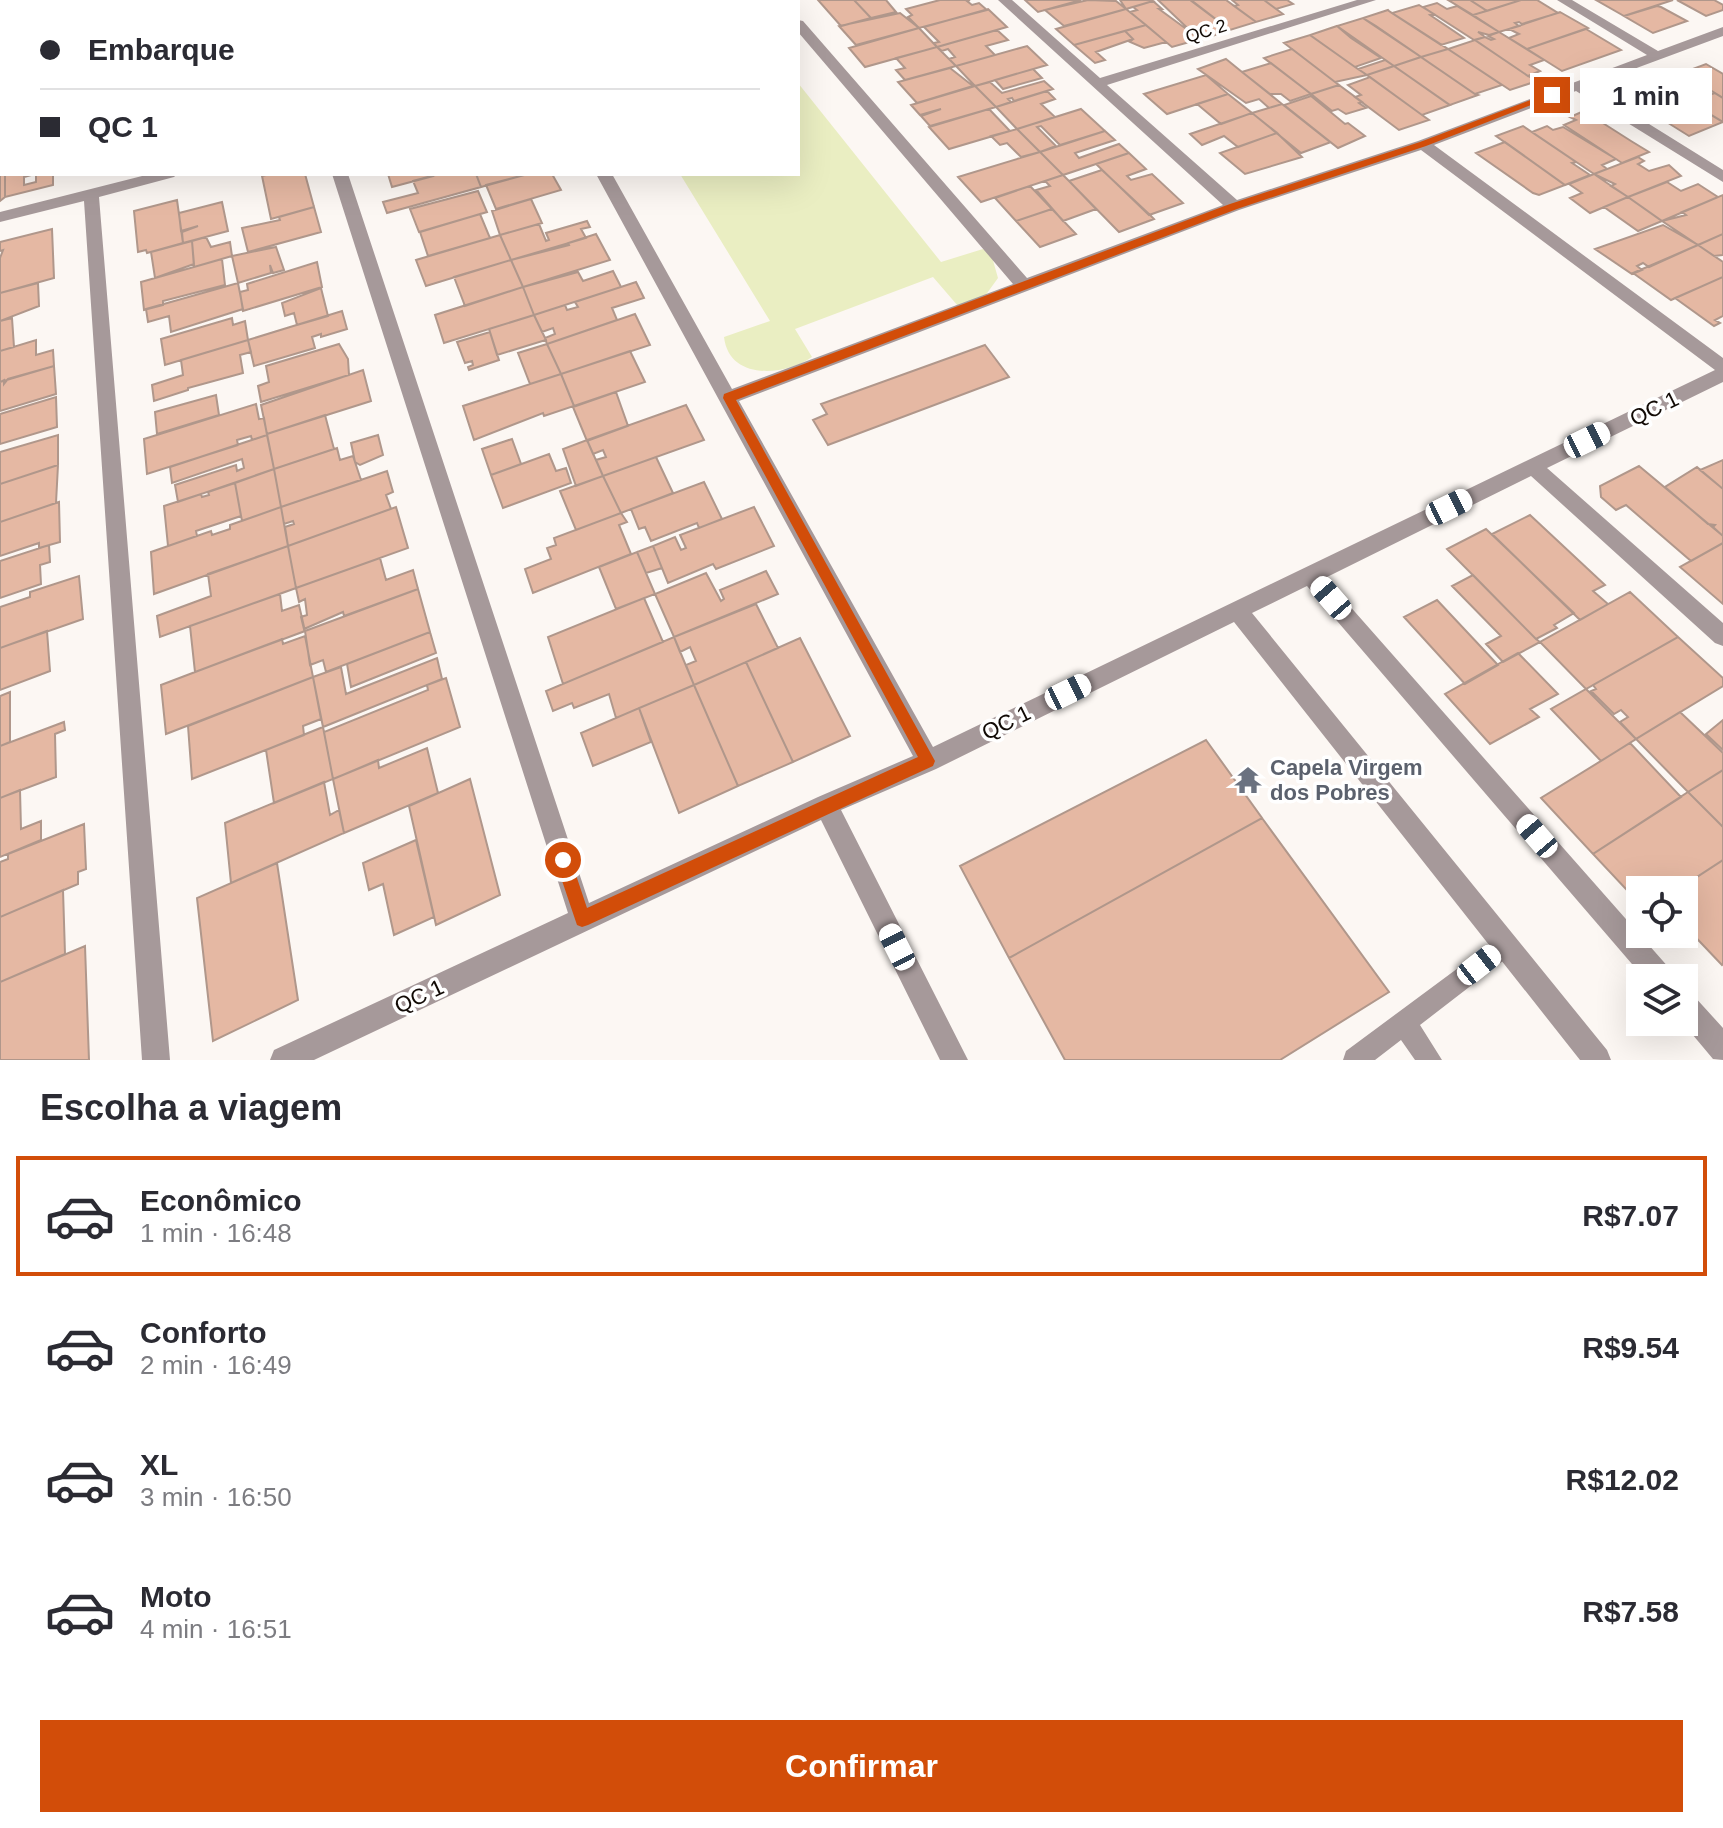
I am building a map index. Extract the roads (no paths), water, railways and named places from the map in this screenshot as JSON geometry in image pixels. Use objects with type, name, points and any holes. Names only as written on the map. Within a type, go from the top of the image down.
[{"type":"street","points":[[1004,0],[1234,206]]},
{"type":"street","name":"QC 2","points":[[1099,83],[1370,0]]},
{"type":"street","points":[[1563,0],[1656,55]]},
{"type":"street","points":[[800,26],[1024,285]]},
{"type":"street","points":[[729,398],[1234,206],[1423,144],[1721,33]]},
{"type":"street","points":[[1578,86],[1723,177]]},
{"type":"street","points":[[1423,144],[1723,367]]},
{"type":"street","points":[[0,217],[161,176]]},
{"type":"street","points":[[341,176],[582,919]]},
{"type":"street","points":[[605,176],[928,761]]},
{"type":"street","points":[[91,194],[156,1060]]},
{"type":"street","name":"QC 1","points":[[284,1060],[826,805],[928,761],[1723,374]]},
{"type":"street","points":[[1533,467],[1723,636]]},
{"type":"street","points":[[1310,575],[1649,964]]},
{"type":"street","points":[[1237,610],[1597,1060]]},
{"type":"street","points":[[826,805],[954,1060]]},
{"type":"street","points":[[1698,1020],[1723,1049]]},
{"type":"lane","points":[[1355,1060],[1504,946]]},
{"type":"lane","points":[[1404,1023],[1430,1060]]},
{"type":"place","name":"Capela Virgem dos Pobres","points":[[1248,780]]}]
